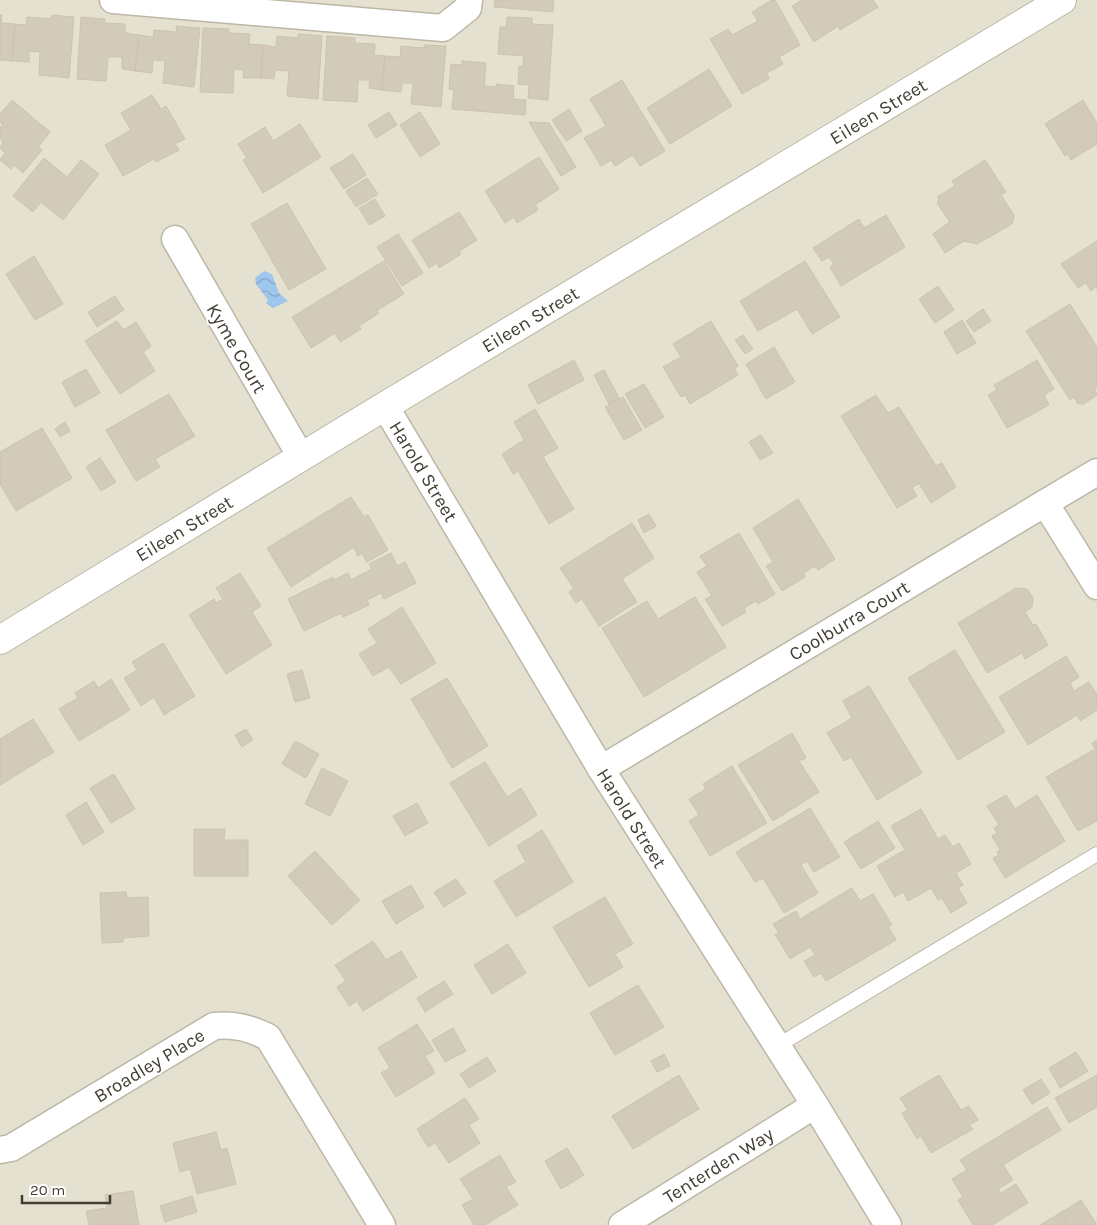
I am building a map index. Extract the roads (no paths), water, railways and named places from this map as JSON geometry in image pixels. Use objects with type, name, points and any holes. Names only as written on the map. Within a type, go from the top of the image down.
[{"type":"street","points":[[113,0],[443,28],[468,8],[469,0]]},
{"type":"street","name":"Eileen Street","points":[[0,640],[385,406],[1062,0]]},
{"type":"street","name":"Kyme Court","points":[[175,239],[301,457]]},
{"type":"street","name":"Harold Street","points":[[385,406],[601,769],[815,1105],[888,1225]]},
{"type":"street","name":"Coolburra Court","points":[[601,769],[1097,472]]},
{"type":"street","points":[[1045,503],[1097,586]]},
{"type":"street","name":"Broadley Place","points":[[0,1150],[11,1148],[214,1026],[232,1024],[250,1028],[268,1038],[382,1225]]},
{"type":"street","name":"Tenterden Way","points":[[622,1225],[815,1105]]},
{"type":"lane","points":[[777,1046],[1097,854]]},
{"type":"water","points":[[264,271],[272,274],[279,293],[288,301],[273,308],[266,303],[268,300],[256,284],[255,278]]}]
